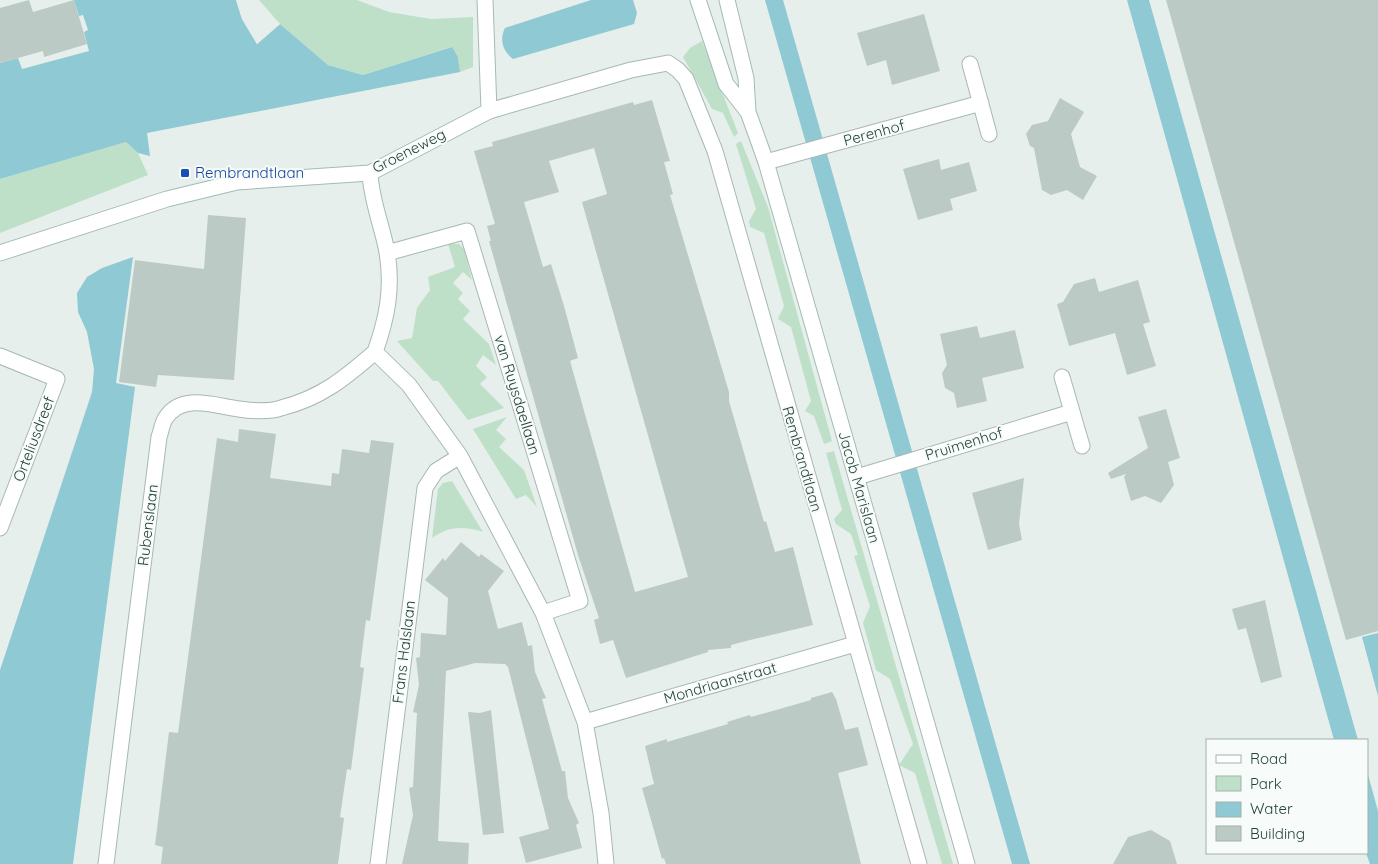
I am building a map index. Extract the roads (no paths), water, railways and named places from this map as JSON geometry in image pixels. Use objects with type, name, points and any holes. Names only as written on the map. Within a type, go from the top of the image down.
[{"type":"street","points":[[485,0],[489,111]]},
{"type":"street","name":"Jacob Marislaan","points":[[698,0],[726,84],[748,112]]},
{"type":"street","name":"Jacob Marislaan","points":[[727,0],[746,78],[748,112],[766,162],[967,864]]},
{"type":"street","name":"Groeneweg","points":[[0,253],[167,199],[236,182],[370,173],[489,111],[631,70],[668,63]]},
{"type":"street","name":"Rembrandtlaan","points":[[668,63],[686,79],[716,151],[919,864]]},
{"type":"street","points":[[970,64],[989,134]]},
{"type":"street","name":"Perenhof","points":[[766,162],[981,103]]},
{"type":"street","points":[[370,173],[371,188],[387,253],[390,292],[386,320],[375,352],[409,385],[460,456],[543,613],[585,722],[601,813],[606,864]]},
{"type":"street","name":"van Ruysdaellaan","points":[[387,253],[467,232],[580,601],[543,613]]},
{"type":"street","name":"Rubenslaan","points":[[106,864],[159,437],[165,419],[174,409],[187,403],[207,403],[241,410],[279,409],[314,398],[338,384],[375,352]]},
{"type":"street","name":"Orteliusdreef","points":[[0,356],[57,379],[0,528]]},
{"type":"street","points":[[1062,377],[1082,446]]},
{"type":"street","name":"Pruimenhof","points":[[857,477],[1072,412]]},
{"type":"street","name":"Frans Halslaan","points":[[378,864],[425,488],[436,471],[460,456]]},
{"type":"street","name":"Mondriaanstraat","points":[[585,722],[855,644]]},
{"type":"water","points":[[74,0],[236,0],[242,19],[257,44],[280,24],[328,65],[363,75],[452,47],[458,57],[460,72],[147,133],[150,156],[138,153],[126,142],[0,179],[0,63],[18,58],[22,69],[89,51],[84,32],[88,30],[83,15],[79,16]]},
{"type":"water","points":[[591,0],[633,0],[637,13],[634,24],[513,59],[504,49],[502,37],[505,28]]},
{"type":"water","points":[[765,0],[783,0],[1030,864],[1012,864]]},
{"type":"water","points":[[1127,0],[1149,0],[1358,739],[1334,739]]},
{"type":"water","points":[[133,257],[116,383],[135,387],[73,864],[0,864],[0,670],[92,392],[94,369],[87,332],[78,312],[77,293],[87,277],[102,268]]},
{"type":"water","points":[[1378,633],[1378,696],[1362,637]]},
{"type":"water","points":[[1368,775],[1378,811],[1378,864],[1370,864],[1366,854],[1368,854]]},
{"type":"place","name":"Rembrandtlaan","points":[[185,173]]}]
